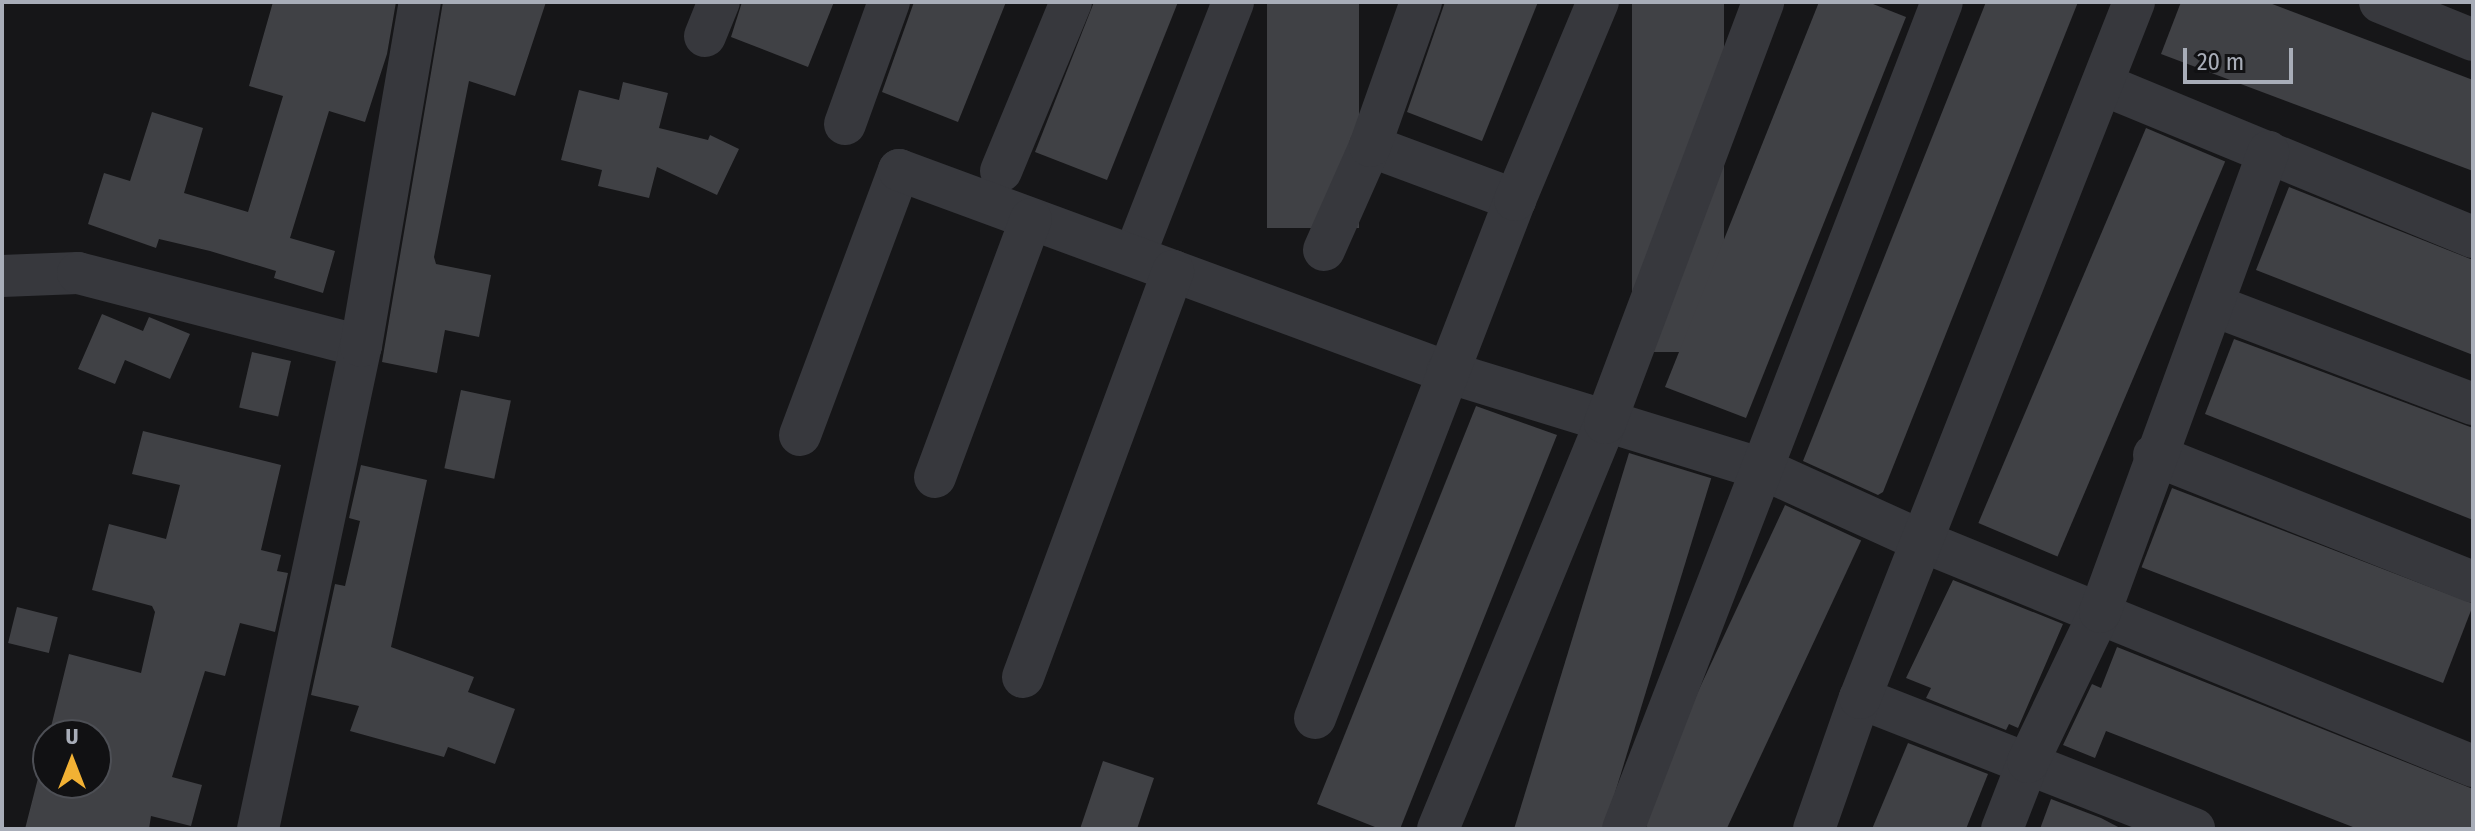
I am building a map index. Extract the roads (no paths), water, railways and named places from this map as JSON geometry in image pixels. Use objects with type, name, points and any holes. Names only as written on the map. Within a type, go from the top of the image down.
[{"type":"street","points":[[258,829],[361,346],[420,2]]},
{"type":"street","points":[[845,124],[889,2]]},
{"type":"street","points":[[1001,171],[1071,2]]},
{"type":"street","points":[[1140,241],[1233,2]]},
{"type":"street","points":[[1324,250],[1370,146],[1421,2]]},
{"type":"street","points":[[1315,718],[1447,372],[1598,2]]},
{"type":"street","points":[[1438,829],[1605,423],[1763,2]]},
{"type":"street","points":[[1814,829],[1860,698],[2104,85],[2134,2]]},
{"type":"street","points":[[2380,2],[2473,40]]},
{"type":"street","points":[[1623,829],[1763,469],[1934,4]]},
{"type":"street","points":[[2104,85],[2473,237]]},
{"type":"street","points":[[1370,146],[1515,200]]},
{"type":"street","points":[[2002,829],[2028,762],[2100,612],[2154,455],[2215,306],[2268,152]]},
{"type":"street","points":[[800,435],[899,170],[1447,372],[1763,469],[1924,542],[2473,766]]},
{"type":"street","points":[[935,477],[1031,219]]},
{"type":"street","points":[[1023,677],[1173,271]]},
{"type":"street","points":[[2,276],[78,273],[361,346]]},
{"type":"street","points":[[2215,306],[2473,404]]},
{"type":"street","points":[[2154,455],[2473,582]]},
{"type":"street","points":[[1860,698],[2194,829]]}]
